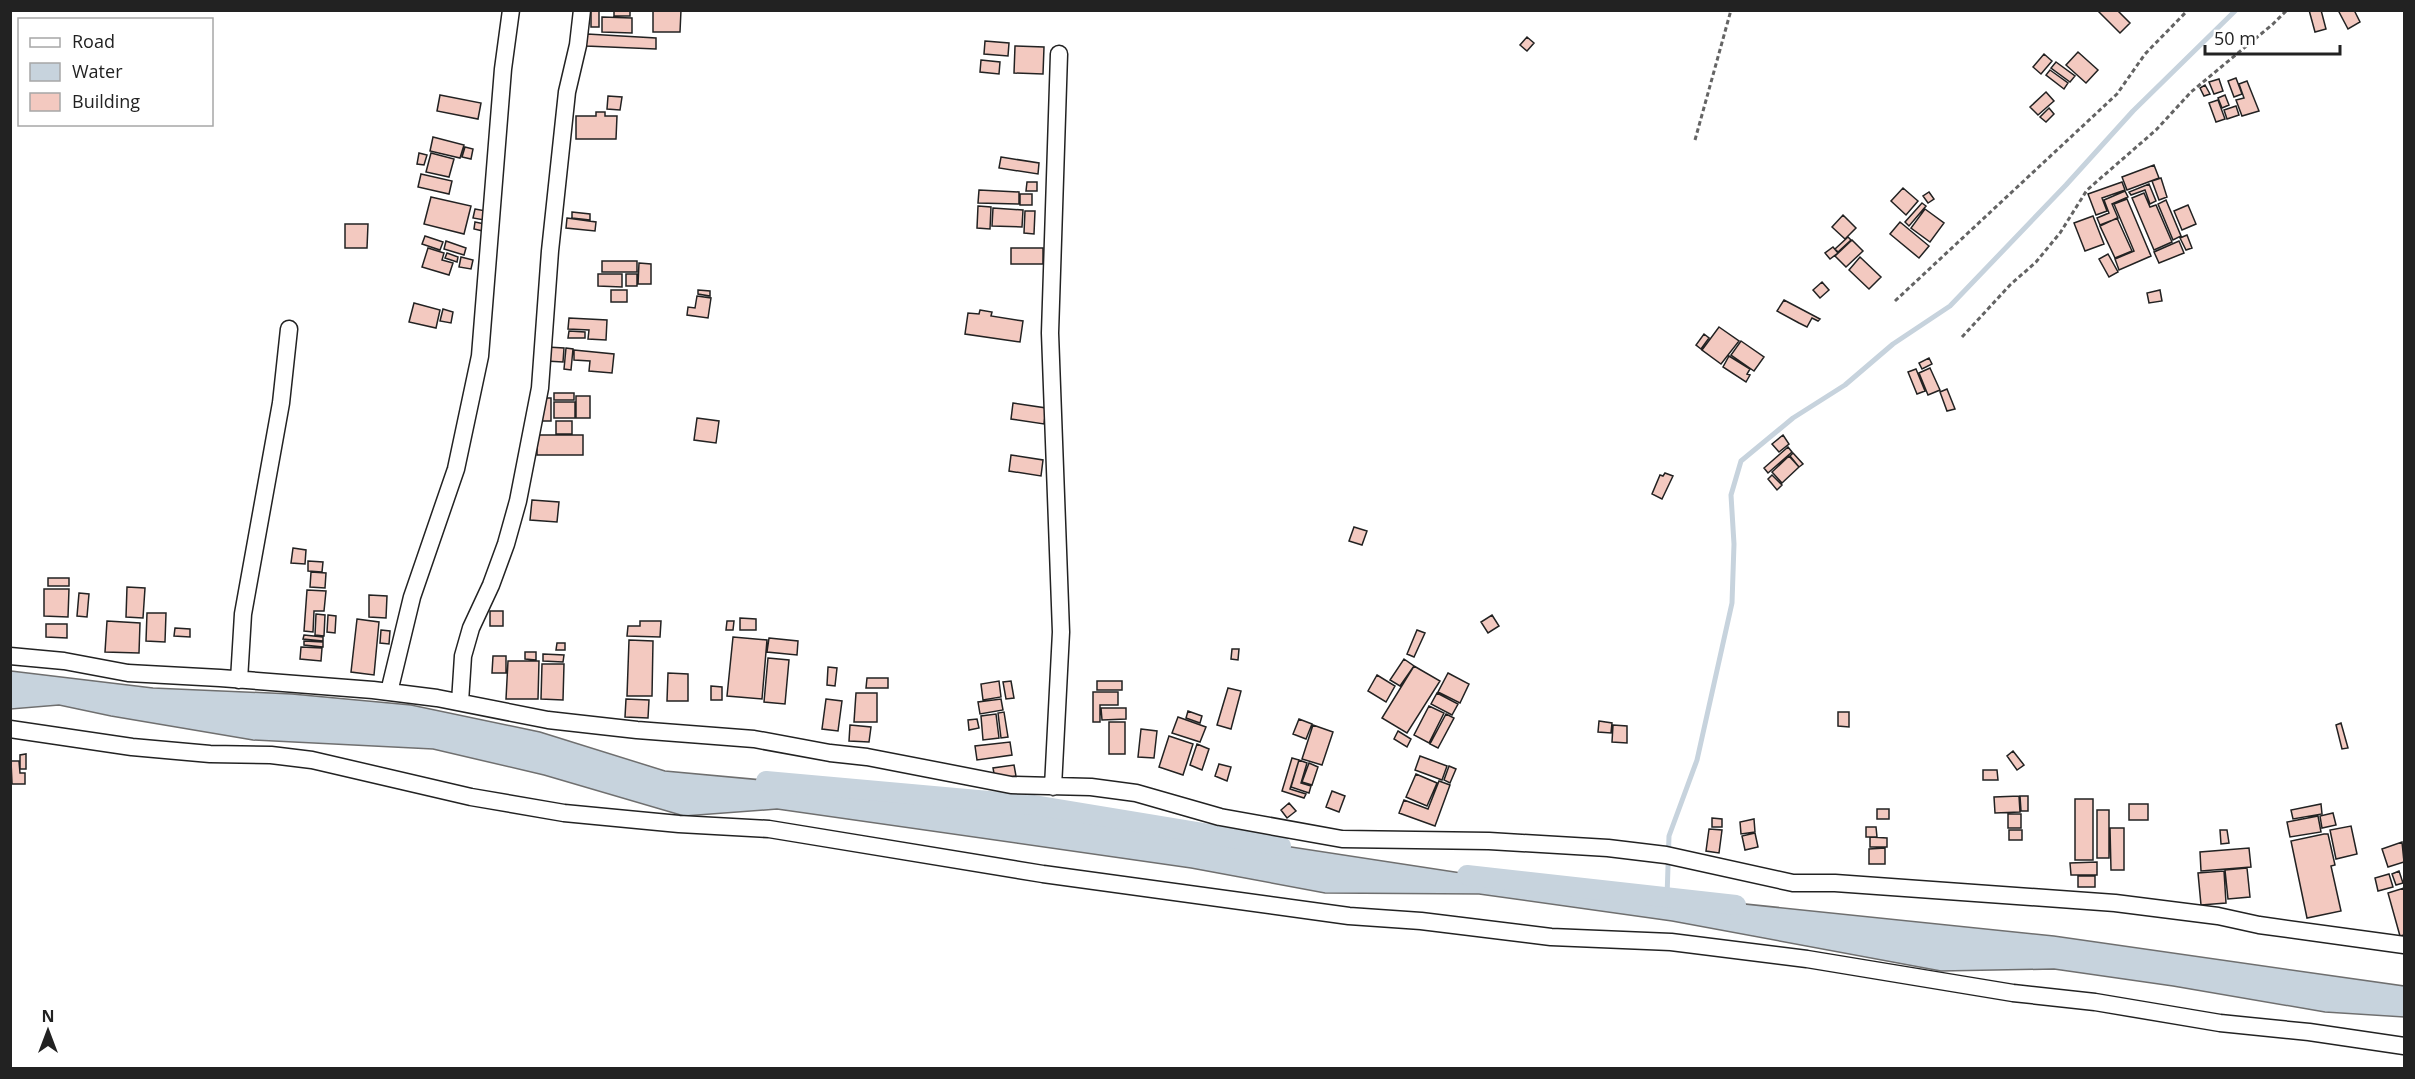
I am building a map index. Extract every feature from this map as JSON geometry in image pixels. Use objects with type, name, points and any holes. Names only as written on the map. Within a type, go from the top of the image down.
[{"type":"street","points":[[389,692],[412,597],[456,469],[480,356],[503,69],[511,10]]},
{"type":"street","points":[[460,702],[463,656],[471,628],[491,585],[509,533],[518,501],[540,388],[550,251],[566,103],[582,10]]},
{"type":"street","points":[[1053,787],[1061,632],[1050,333],[1059,54]]},
{"type":"street","points":[[239,680],[243,614],[279,413],[289,329]]},
{"type":"street","points":[[10,656],[64,661],[128,674],[239,680],[407,694],[548,720],[754,739],[830,753],[867,757],[1011,785],[1091,788],[1136,794],[1220,817],[1342,839],[1489,841],[1608,848],[1666,855],[1793,883],[1835,883],[2115,903],[2218,916],[2259,925],[2404,945]]},
{"type":"street","points":[[10,729],[132,747],[210,754],[271,755],[312,760],[471,797],[564,813],[679,825],[769,829],[1043,874],[1349,916],[1421,921],[1551,937],[1671,942],[1807,959],[2013,993],[2095,1002],[2220,1023],[2298,1030],[2404,1046]]},
{"type":"path","points":[[1695,140],[1731,10]]},
{"type":"path","points":[[1895,301],[2104,107],[2117,94],[2145,54],[2188,10]]},
{"type":"path","points":[[1962,337],[2010,285],[2036,262],[2060,233],[2087,190],[2156,130],[2191,92],[2287,10]]},
{"type":"water","points":[[11,671],[153,688],[292,694],[411,705],[540,732],[665,771],[1034,805],[1494,878],[2054,936],[2404,986],[2404,1017],[2325,1012],[2173,986],[2054,969],[1941,971],[1672,921],[1479,894],[1325,893],[1191,868],[777,809],[684,816],[544,775],[433,749],[253,740],[59,705],[11,709]]},
{"type":"building","points":[[591,10],[599,10],[599,27],[591,27]]},
{"type":"building","points":[[614,10],[630,10],[630,16],[614,16]]},
{"type":"building","points":[[653,10],[681,10],[680,32],[653,32]]},
{"type":"building","points":[[2097,10],[2117,10],[2130,23],[2120,33]]},
{"type":"building","points":[[2309,10],[2321,10],[2326,29],[2315,32]]},
{"type":"building","points":[[2338,10],[2354,10],[2360,22],[2348,29]]},
{"type":"building","points":[[602,17],[632,18],[632,33],[602,32]]},
{"type":"building","points":[[587,34],[656,38],[656,49],[586,46]]},
{"type":"building","points":[[1527,37],[1534,43],[1527,51],[1520,45]]},
{"type":"building","points":[[985,41],[1009,43],[1008,56],[984,54]]},
{"type":"building","points":[[1015,46],[1044,47],[1043,74],[1014,73]]},
{"type":"building","points":[[2078,52],[2098,70],[2086,83],[2066,65]]},
{"type":"building","points":[[2044,54],[2052,61],[2041,74],[2033,67]]},
{"type":"building","points":[[981,60],[1000,62],[999,74],[980,72]]},
{"type":"building","points":[[2056,62],[2075,76],[2070,82],[2051,68]]},
{"type":"building","points":[[2050,70],[2068,83],[2064,89],[2046,75]]},
{"type":"building","points":[[2236,78],[2242,94],[2234,97],[2228,81]]},
{"type":"building","points":[[2219,79],[2223,91],[2214,94],[2209,82]]},
{"type":"building","points":[[2247,81],[2259,111],[2242,116],[2236,100],[2244,98],[2239,84]]},
{"type":"building","points":[[2205,85],[2210,94],[2204,96],[2200,88]]},
{"type":"building","points":[[2046,92],[2054,101],[2038,115],[2030,107]]},
{"type":"building","points":[[440,95],[481,103],[478,119],[437,111]]},
{"type":"building","points":[[2225,95],[2229,105],[2222,108],[2218,98]]},
{"type":"building","points":[[608,96],[622,97],[620,110],[607,109]]},
{"type":"building","points":[[2218,100],[2225,119],[2216,122],[2209,103]]},
{"type":"building","points":[[2236,106],[2239,115],[2227,119],[2224,110]]},
{"type":"building","points":[[2049,108],[2054,114],[2046,122],[2040,117]]},
{"type":"building","points":[[596,112],[605,112],[605,116],[617,116],[616,139],[576,139],[576,116],[596,116]]},
{"type":"building","points":[[433,137],[464,145],[460,158],[430,151]]},
{"type":"building","points":[[465,147],[473,149],[471,159],[462,157]]},
{"type":"building","points":[[419,153],[427,155],[424,165],[417,164]]},
{"type":"building","points":[[431,153],[454,159],[449,177],[426,172]]},
{"type":"building","points":[[1001,157],[1039,163],[1038,174],[999,168]]},
{"type":"building","points":[[2154,165],[2159,178],[2127,190],[2122,177]]},
{"type":"building","points":[[421,174],[452,181],[449,194],[418,187]]},
{"type":"building","points":[[2161,178],[2167,197],[2159,200],[2152,181]]},
{"type":"building","points":[[1027,182],[1037,182],[1037,191],[1026,191]]},
{"type":"building","points":[[2122,182],[2125,190],[2102,198],[2107,211],[2096,215],[2088,194]]},
{"type":"building","points":[[2149,184],[2156,201],[2150,204],[2145,190],[2131,195],[2129,192]]},
{"type":"building","points":[[1903,188],[1918,201],[1906,215],[1891,201]]},
{"type":"building","points":[[979,190],[1019,192],[1019,204],[978,203]]},
{"type":"building","points":[[2125,191],[2128,197],[2112,204],[2118,218],[2100,225],[2097,218],[2109,213],[2104,200]]},
{"type":"building","points":[[1929,192],[1934,199],[1928,203],[1923,196]]},
{"type":"building","points":[[2144,193],[2150,207],[2156,205],[2172,242],[2154,250],[2132,198]]},
{"type":"building","points":[[1020,194],[1032,194],[1032,205],[1020,205]]},
{"type":"building","points":[[431,197],[471,206],[464,234],[424,224]]},
{"type":"building","points":[[2127,199],[2151,256],[2119,270],[2115,259],[2134,251],[2114,204]]},
{"type":"building","points":[[2166,200],[2181,236],[2173,240],[2158,204]]},
{"type":"building","points":[[1922,203],[1926,206],[1909,226],[1905,222]]},
{"type":"building","points":[[2188,205],[2196,224],[2182,230],[2174,211]]},
{"type":"building","points":[[978,206],[991,207],[990,229],[977,228]]},
{"type":"building","points":[[993,208],[1023,210],[1022,227],[992,226]]},
{"type":"building","points":[[475,209],[486,211],[484,220],[473,218]]},
{"type":"building","points":[[1925,209],[1944,223],[1930,242],[1911,228]]},
{"type":"building","points":[[1025,211],[1035,211],[1034,234],[1024,233]]},
{"type":"building","points":[[572,212],[590,214],[590,220],[572,218]]},
{"type":"building","points":[[1843,215],[1856,228],[1845,239],[1832,227]]},
{"type":"building","points":[[2093,216],[2104,244],[2085,251],[2074,223]]},
{"type":"building","points":[[567,218],[596,222],[595,231],[566,228]]},
{"type":"building","points":[[2117,218],[2132,251],[2115,258],[2100,226]]},
{"type":"building","points":[[475,222],[485,224],[483,231],[474,229]]},
{"type":"building","points":[[1900,222],[1929,246],[1919,258],[1890,234]]},
{"type":"building","points":[[345,224],[368,224],[367,248],[345,248]]},
{"type":"building","points":[[2187,235],[2192,248],[2186,250],[2180,238]]},
{"type":"building","points":[[425,236],[443,242],[440,250],[422,244]]},
{"type":"building","points":[[1848,237],[1851,240],[1838,252],[1835,249]]},
{"type":"building","points":[[1852,240],[1863,251],[1846,267],[1835,256]]},
{"type":"building","points":[[446,241],[466,248],[464,255],[444,249]]},
{"type":"building","points":[[2179,241],[2184,253],[2159,263],[2154,252]]},
{"type":"building","points":[[1833,247],[1838,253],[1830,259],[1825,253]]},
{"type":"building","points":[[428,248],[444,253],[442,260],[453,263],[449,275],[422,267]]},
{"type":"building","points":[[1011,248],[1043,248],[1043,264],[1011,264]]},
{"type":"building","points":[[447,253],[458,257],[457,262],[445,258]]},
{"type":"building","points":[[2108,254],[2118,272],[2109,277],[2099,259]]},
{"type":"building","points":[[461,257],[473,260],[471,269],[459,267]]},
{"type":"building","points":[[1860,257],[1881,277],[1869,289],[1849,270]]},
{"type":"building","points":[[602,261],[637,261],[637,272],[602,272]]},
{"type":"building","points":[[639,263],[651,264],[651,284],[638,284]]},
{"type":"building","points":[[598,274],[622,274],[622,287],[598,286]]},
{"type":"building","points":[[626,274],[637,274],[637,286],[626,286]]},
{"type":"building","points":[[1822,282],[1829,290],[1820,298],[1813,290]]},
{"type":"building","points":[[611,290],[627,290],[627,302],[611,302]]},
{"type":"building","points":[[698,290],[710,291],[710,296],[698,294]]},
{"type":"building","points":[[2160,290],[2162,301],[2149,303],[2147,293]]},
{"type":"building","points":[[697,296],[711,298],[708,318],[687,315],[688,307],[695,308]]},
{"type":"building","points":[[1784,300],[1820,319],[1818,321],[1812,318],[1807,327],[1799,323],[1777,311]]},
{"type":"building","points":[[414,303],[440,310],[436,328],[409,322]]},
{"type":"building","points":[[443,309],[453,312],[451,323],[440,321]]},
{"type":"building","points":[[980,310],[992,312],[991,316],[1023,321],[1020,342],[965,334],[968,313],[979,314]]},
{"type":"building","points":[[569,318],[607,320],[606,340],[588,339],[589,330],[568,329]]},
{"type":"building","points":[[1719,327],[1739,341],[1721,364],[1702,350]]},
{"type":"building","points":[[569,331],[585,332],[585,338],[568,338]]},
{"type":"building","points":[[1704,334],[1709,338],[1701,349],[1696,345]]},
{"type":"building","points":[[1741,341],[1764,357],[1754,371],[1731,355]]},
{"type":"building","points":[[547,347],[564,348],[563,362],[546,361]]},
{"type":"building","points":[[566,348],[573,349],[571,370],[564,369]]},
{"type":"building","points":[[574,350],[614,354],[612,373],[589,371],[590,361],[574,360]]},
{"type":"building","points":[[1729,356],[1750,369],[1746,382],[1723,367]]},
{"type":"building","points":[[1929,358],[1932,364],[1922,369],[1919,363]]},
{"type":"building","points":[[1930,368],[1940,390],[1928,395],[1919,373]]},
{"type":"building","points":[[1916,369],[1925,391],[1917,394],[1908,372]]},
{"type":"building","points":[[1947,389],[1955,409],[1947,411],[1940,392]]},
{"type":"building","points":[[554,393],[574,393],[574,400],[554,400]]},
{"type":"building","points":[[576,396],[590,396],[590,418],[576,418]]},
{"type":"building","points":[[538,398],[551,398],[551,421],[538,421]]},
{"type":"building","points":[[554,402],[575,402],[575,418],[554,418]]},
{"type":"building","points":[[1013,403],[1046,408],[1044,424],[1011,419]]},
{"type":"building","points":[[697,418],[719,421],[716,443],[694,440]]},
{"type":"building","points":[[556,421],[572,421],[572,434],[556,434]]},
{"type":"building","points":[[537,435],[583,435],[583,455],[537,455]]},
{"type":"building","points":[[1783,435],[1789,444],[1779,452],[1772,444]]},
{"type":"building","points":[[1788,447],[1792,452],[1768,473],[1764,468]]},
{"type":"building","points":[[1793,453],[1803,464],[1799,467],[1790,456]]},
{"type":"building","points":[[1011,455],[1043,460],[1041,476],[1009,471]]},
{"type":"building","points":[[1789,456],[1799,467],[1782,483],[1772,472]]},
{"type":"building","points":[[1665,473],[1673,476],[1662,499],[1652,494],[1660,475],[1663,476]]},
{"type":"building","points":[[1772,475],[1782,485],[1777,490],[1768,479]]},
{"type":"building","points":[[532,500],[559,502],[557,522],[530,520]]},
{"type":"building","points":[[1354,527],[1367,531],[1362,545],[1349,541]]},
{"type":"building","points":[[293,548],[306,550],[305,564],[291,563]]},
{"type":"building","points":[[308,561],[323,562],[322,572],[308,571]]},
{"type":"building","points":[[311,572],[326,573],[325,588],[310,587]]},
{"type":"building","points":[[48,578],[69,578],[69,586],[48,586]]},
{"type":"building","points":[[127,587],[145,588],[143,618],[126,617]]},
{"type":"building","points":[[44,589],[69,589],[68,617],[44,616]]},
{"type":"building","points":[[307,590],[326,591],[324,611],[314,611],[313,632],[304,631]]},
{"type":"building","points":[[79,593],[89,594],[87,617],[77,616]]},
{"type":"building","points":[[369,595],[387,596],[386,618],[369,617]]},
{"type":"building","points":[[490,611],[503,611],[503,626],[490,626]]},
{"type":"building","points":[[147,613],[166,613],[165,642],[146,641]]},
{"type":"building","points":[[316,614],[325,615],[324,636],[315,635]]},
{"type":"building","points":[[328,615],[336,616],[335,633],[327,632]]},
{"type":"building","points":[[1492,615],[1499,626],[1488,633],[1481,622]]},
{"type":"building","points":[[740,618],[756,619],[756,630],[740,630]]},
{"type":"building","points":[[357,619],[379,622],[374,675],[351,672]]},
{"type":"building","points":[[107,621],[140,623],[139,653],[105,652]]},
{"type":"building","points":[[640,621],[661,621],[660,637],[627,636],[628,626],[640,626]]},
{"type":"building","points":[[727,621],[734,621],[733,630],[726,630]]},
{"type":"building","points":[[46,624],[67,624],[67,638],[46,637]]},
{"type":"building","points":[[175,628],[190,629],[190,637],[174,636]]},
{"type":"building","points":[[381,630],[390,631],[389,644],[380,643]]},
{"type":"building","points":[[1417,630],[1425,633],[1414,657],[1407,654]]},
{"type":"building","points":[[304,635],[323,637],[323,641],[303,639]]},
{"type":"building","points":[[733,637],[767,640],[762,699],[727,696]]},
{"type":"building","points":[[769,638],[798,641],[797,655],[767,652]]},
{"type":"building","points":[[629,640],[653,641],[652,696],[627,696]]},
{"type":"building","points":[[304,641],[323,642],[323,647],[304,645]]},
{"type":"building","points":[[557,643],[565,643],[565,650],[556,650]]},
{"type":"building","points":[[301,647],[322,648],[321,661],[300,659]]},
{"type":"building","points":[[1232,649],[1239,649],[1238,660],[1231,659]]},
{"type":"building","points":[[525,652],[536,652],[536,660],[525,659]]},
{"type":"building","points":[[543,654],[564,655],[563,662],[543,661]]},
{"type":"building","points":[[493,656],[506,656],[506,673],[492,673]]},
{"type":"building","points":[[768,658],[789,660],[785,704],[764,702]]},
{"type":"building","points":[[1404,659],[1414,666],[1400,686],[1390,680]]},
{"type":"building","points":[[508,661],[539,661],[538,699],[506,699]]},
{"type":"building","points":[[542,664],[564,664],[563,700],[541,699]]},
{"type":"building","points":[[1414,666],[1440,681],[1407,733],[1382,718]]},
{"type":"building","points":[[828,667],[837,668],[835,686],[827,685]]},
{"type":"building","points":[[668,673],[688,674],[688,701],[667,701]]},
{"type":"building","points":[[1448,673],[1469,684],[1460,703],[1438,692]]},
{"type":"building","points":[[1377,675],[1395,686],[1386,702],[1368,691]]},
{"type":"building","points":[[867,678],[888,678],[888,688],[866,688]]},
{"type":"building","points":[[999,681],[1001,697],[983,700],[981,684]]},
{"type":"building","points":[[1011,681],[1014,698],[1006,699],[1003,682]]},
{"type":"building","points":[[1097,681],[1122,681],[1122,690],[1097,690]]},
{"type":"building","points":[[711,686],[722,687],[722,700],[711,700]]},
{"type":"building","points":[[1228,688],[1241,691],[1231,729],[1217,725]]},
{"type":"building","points":[[1093,692],[1118,692],[1118,705],[1100,705],[1100,722],[1093,722]]},
{"type":"building","points":[[856,693],[877,693],[877,722],[854,722]]},
{"type":"building","points":[[1437,693],[1458,704],[1452,715],[1431,704]]},
{"type":"building","points":[[626,699],[649,700],[648,718],[625,717]]},
{"type":"building","points":[[826,699],[842,701],[838,731],[822,729]]},
{"type":"building","points":[[1001,699],[1003,710],[980,714],[978,702]]},
{"type":"building","points":[[1429,706],[1444,713],[1429,743],[1414,735]]},
{"type":"building","points":[[1101,708],[1126,708],[1126,719],[1102,720]]},
{"type":"building","points":[[1188,711],[1202,716],[1200,723],[1186,718]]},
{"type":"building","points":[[1004,712],[1008,737],[1001,738],[998,713]]},
{"type":"building","points":[[1838,712],[1849,712],[1849,727],[1838,726]]},
{"type":"building","points":[[996,714],[999,738],[983,740],[981,716]]},
{"type":"building","points":[[1446,714],[1454,718],[1438,748],[1430,744]]},
{"type":"building","points":[[1178,717],[1206,727],[1200,742],[1172,733]]},
{"type":"building","points":[[977,719],[979,728],[969,730],[968,720]]},
{"type":"building","points":[[1299,719],[1312,724],[1306,739],[1293,734]]},
{"type":"building","points":[[1599,721],[1612,723],[1611,733],[1598,732]]},
{"type":"building","points":[[1109,722],[1125,722],[1125,754],[1109,754]]},
{"type":"building","points":[[2341,723],[2348,748],[2342,749],[2336,725]]},
{"type":"building","points":[[850,725],[871,727],[869,742],[849,741]]},
{"type":"building","points":[[1313,725],[1333,732],[1322,765],[1302,759]]},
{"type":"building","points":[[1613,725],[1627,726],[1627,743],[1612,742]]},
{"type":"building","points":[[1141,729],[1157,731],[1154,758],[1138,757]]},
{"type":"building","points":[[1398,731],[1411,739],[1407,747],[1394,739]]},
{"type":"building","points":[[1169,736],[1193,744],[1183,775],[1159,767]]},
{"type":"building","points":[[1010,742],[1012,755],[977,760],[975,746]]},
{"type":"building","points":[[1197,744],[1209,749],[1202,770],[1190,765]]},
{"type":"building","points":[[2013,751],[2024,765],[2017,770],[2007,756]]},
{"type":"building","points":[[26,754],[26,769],[20,769],[20,755]]},
{"type":"building","points":[[1420,756],[1447,766],[1442,780],[1415,770]]},
{"type":"building","points":[[1292,758],[1299,760],[1290,789],[1306,794],[1304,798],[1282,791]]},
{"type":"building","points":[[1299,760],[1307,763],[1301,783],[1311,786],[1309,793],[1291,787]]},
{"type":"building","points":[[11,761],[19,761],[20,773],[25,773],[25,784],[12,784]]},
{"type":"building","points":[[1309,763],[1318,767],[1312,785],[1302,782]]},
{"type":"building","points":[[1219,764],[1231,767],[1227,781],[1215,776]]},
{"type":"building","points":[[1014,765],[1016,776],[995,779],[993,768]]},
{"type":"building","points":[[1449,766],[1456,769],[1450,783],[1444,780]]},
{"type":"building","points":[[1983,770],[1997,770],[1998,780],[1983,780]]},
{"type":"building","points":[[1416,774],[1437,783],[1427,806],[1406,797]]},
{"type":"building","points":[[1439,781],[1450,785],[1435,826],[1399,813],[1404,800],[1428,809]]},
{"type":"building","points":[[1332,791],[1345,796],[1339,812],[1326,807]]},
{"type":"building","points":[[2019,796],[2020,812],[1995,813],[1994,797]]},
{"type":"building","points":[[2020,796],[2028,796],[2028,811],[2021,811]]},
{"type":"building","points":[[2075,799],[2093,799],[2093,860],[2075,860]]},
{"type":"building","points":[[1289,803],[1296,811],[1287,818],[1281,810]]},
{"type":"building","points":[[2129,804],[2148,804],[2148,820],[2129,820]]},
{"type":"building","points":[[2321,804],[2322,814],[2293,819],[2291,810]]},
{"type":"building","points":[[1877,809],[1889,809],[1889,819],[1877,819]]},
{"type":"building","points":[[2097,810],[2109,810],[2109,858],[2097,858]]},
{"type":"building","points":[[2333,813],[2336,825],[2322,828],[2320,816]]},
{"type":"building","points":[[2008,814],[2021,814],[2021,828],[2008,828]]},
{"type":"building","points":[[2318,816],[2321,832],[2290,837],[2287,822]]},
{"type":"building","points":[[1712,818],[1722,819],[1722,827],[1712,827]]},
{"type":"building","points":[[1754,819],[1755,832],[1741,834],[1740,822]]},
{"type":"building","points":[[2351,826],[2357,854],[2336,859],[2330,830]]},
{"type":"building","points":[[1866,827],[1876,827],[1877,837],[1866,837]]},
{"type":"building","points":[[2110,828],[2124,828],[2124,870],[2111,870]]},
{"type":"building","points":[[1709,829],[1722,830],[1719,853],[1706,851]]},
{"type":"building","points":[[2009,830],[2022,830],[2022,840],[2009,840]]},
{"type":"building","points":[[2220,830],[2227,830],[2229,843],[2221,844]]},
{"type":"building","points":[[1755,833],[1758,847],[1745,850],[1742,836]]},
{"type":"building","points":[[2328,834],[2335,865],[2331,866],[2341,911],[2307,918],[2291,841]]},
{"type":"building","points":[[1870,837],[1887,838],[1887,847],[1870,847]]},
{"type":"building","points":[[2402,842],[2404,862],[2388,867],[2382,849]]},
{"type":"building","points":[[1885,848],[1885,864],[1869,864],[1869,849]]},
{"type":"building","points":[[2249,848],[2251,867],[2201,871],[2200,852]]},
{"type":"building","points":[[2097,862],[2097,875],[2071,875],[2070,863]]},
{"type":"building","points":[[2247,868],[2250,897],[2228,899],[2225,870]]},
{"type":"building","points":[[2224,871],[2226,903],[2201,905],[2198,873]]},
{"type":"building","points":[[2399,871],[2403,883],[2396,885],[2392,874]]},
{"type":"building","points":[[2389,874],[2393,887],[2378,891],[2375,878]]},
{"type":"building","points":[[2078,876],[2095,876],[2095,887],[2078,887]]},
{"type":"building","points":[[2404,888],[2404,935],[2400,936],[2388,893]]},
{"type":"waterway","points":[[1667,897],[1669,836],[1697,760],[1732,603],[1734,544],[1731,495],[1741,461],[1793,418],[1845,385],[1893,344],[1950,306],[2133,111],[2236,10]]},
{"type":"waterway","points":[[766,781],[1034,805],[1281,846]]},
{"type":"waterway","points":[[1467,875],[1736,905]]}]
